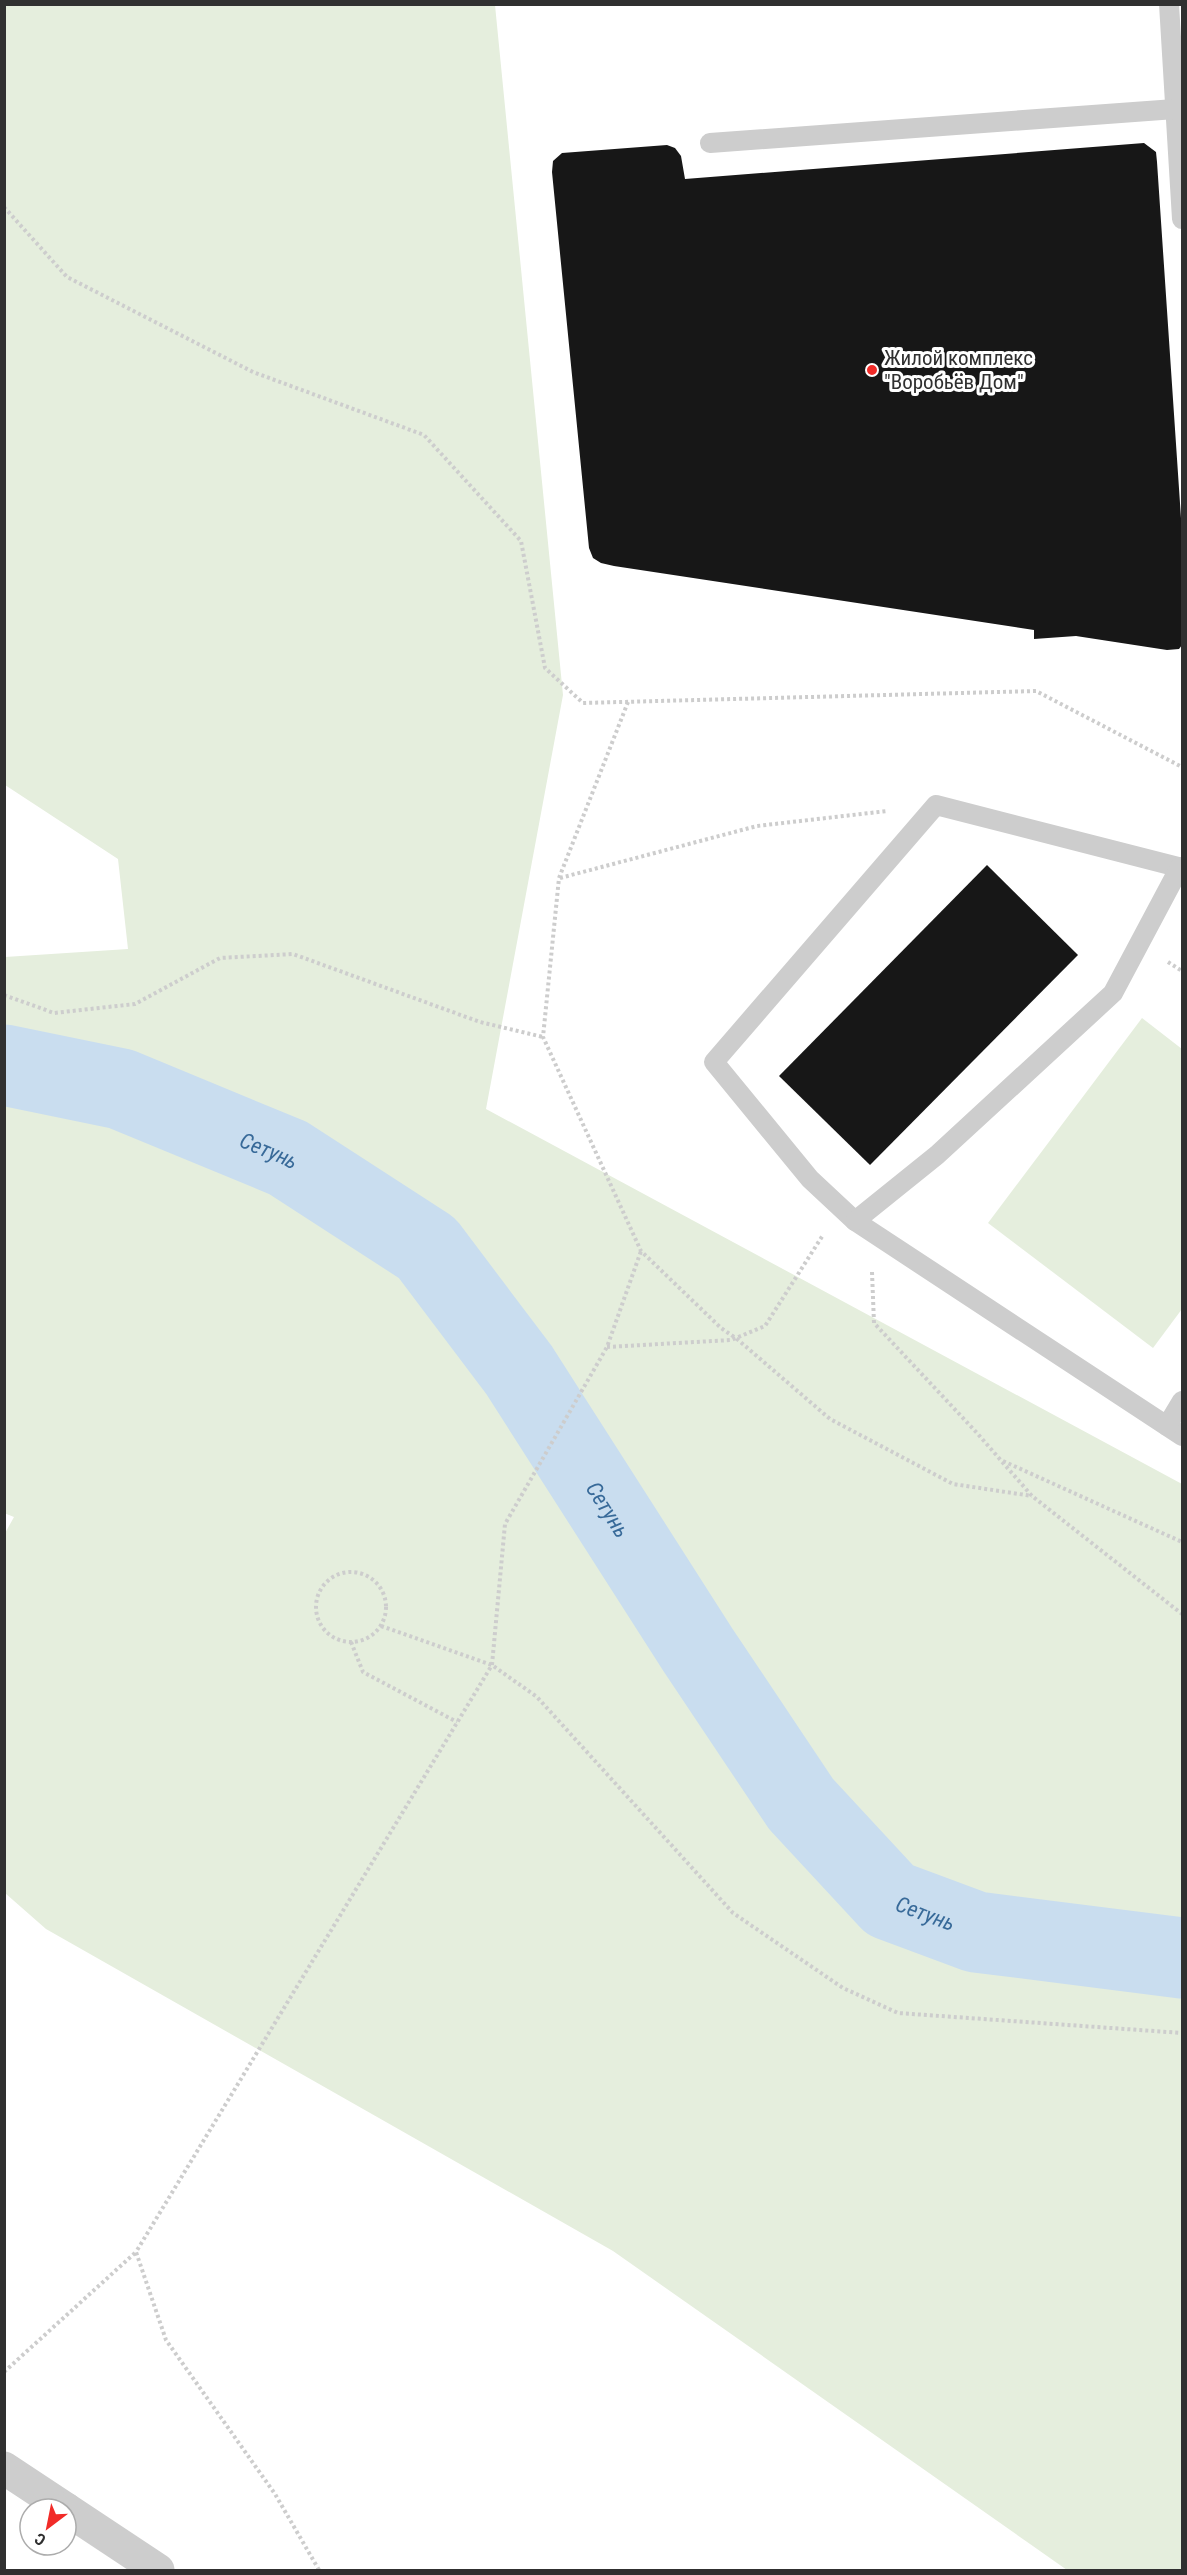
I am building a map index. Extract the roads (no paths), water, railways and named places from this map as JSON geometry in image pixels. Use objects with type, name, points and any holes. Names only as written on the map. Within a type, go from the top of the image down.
[{"type":"street","points":[[4,2468],[48,2497]]},
{"type":"street","points":[[78,2517],[158,2571]]},
{"type":"lane","points":[[1169,4],[1182,219]]},
{"type":"lane","points":[[710,144],[1174,109]]},
{"type":"lane","points":[[862,1227],[1113,993],[1181,868],[936,804],[714,1062],[810,1179],[862,1227],[1175,1431],[1182,1401]]},
{"type":"waterway","name":"Сетунь","points":[[4,1065],[121,1089],[288,1158],[427,1248],[519,1370],[698,1650],[801,1804],[890,1900],[976,1932],[1182,1958]]},
{"type":"place","name":"Жилой комплекс \"Воробьёв Дом\"","points":[[872,370]]}]
